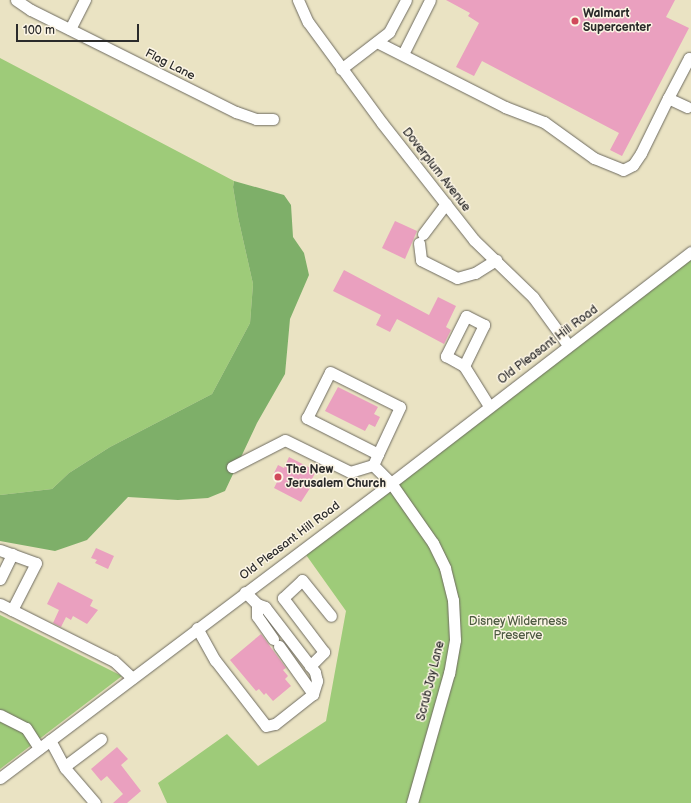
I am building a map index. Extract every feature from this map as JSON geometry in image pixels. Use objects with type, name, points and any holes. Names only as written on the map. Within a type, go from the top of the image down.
[{"type":"street","name":"Flag Lane","points":[[16,0],[70,29],[236,112],[256,119],[273,119]]},
{"type":"street","points":[[70,29],[85,0]]},
{"type":"street","name":"Doverplum Avenue","points":[[298,0],[308,22],[341,69],[474,240],[533,297],[568,345]]},
{"type":"street","points":[[341,69],[389,32],[406,0]]},
{"type":"street","points":[[403,54],[430,0]]},
{"type":"street","points":[[376,42],[403,54],[505,107],[544,122],[594,158],[623,170],[633,165],[642,152],[668,98],[690,58]]},
{"type":"street","points":[[668,98],[690,105]]},
{"type":"street","points":[[446,204],[421,238],[421,260],[457,278],[475,273],[496,260]]},
{"type":"street","name":"Old Pleasant Hill Road","points":[[0,778],[391,483],[568,345],[691,252]]},
{"type":"street","points":[[464,366],[489,406]]},
{"type":"street","points":[[232,467],[285,440],[350,472],[372,465],[378,454],[400,407],[330,372],[307,418],[378,454]]},
{"type":"street","name":"Scrub Jay Lane","points":[[372,465],[391,483],[433,543],[444,568],[453,600],[455,640],[449,673],[412,803]]},
{"type":"street","points":[[0,550],[36,563],[12,610]]},
{"type":"street","points":[[0,579],[12,554]]},
{"type":"street","points":[[310,666],[324,652],[283,598],[302,580],[331,616]]},
{"type":"street","points":[[197,628],[215,660],[266,726],[275,724],[313,694],[317,681],[310,666],[265,608],[257,604],[245,592]]},
{"type":"street","points":[[0,604],[114,661],[132,678]]},
{"type":"street","points":[[257,604],[257,616],[313,694]]},
{"type":"street","points":[[0,715],[26,728],[39,748]]},
{"type":"street","points":[[64,766],[102,739]]},
{"type":"street","points":[[50,740],[64,766],[95,803]]},
{"type":"green space","points":[[0,58],[234,181],[233,187],[238,217],[253,284],[250,323],[212,394],[110,447],[69,473],[52,489],[0,495]]},
{"type":"green space","points":[[234,181],[284,195],[291,205],[293,237],[304,253],[309,275],[290,319],[285,374],[257,423],[225,491],[208,498],[178,500],[128,497],[87,540],[55,551],[0,541],[0,495],[52,489],[69,473],[110,447],[212,394],[250,323],[253,284],[238,217],[233,187]]},
{"type":"green space","name":"Disney Wilderness Preserve","points":[[691,257],[691,803],[167,803],[158,783],[227,734],[258,766],[326,721],[346,611],[304,552]]},
{"type":"green space","points":[[0,615],[122,676],[0,769]]},
{"type":"building","points":[[446,0],[675,0],[666,17],[689,28],[622,156],[610,150],[619,133],[482,61],[474,76],[456,67],[479,23],[468,16],[470,13]]},
{"type":"building","points":[[395,221],[417,231],[405,259],[382,248]]},
{"type":"building","points":[[344,270],[429,315],[438,297],[456,306],[446,327],[451,330],[444,344],[397,319],[390,332],[376,325],[381,315],[333,291]]},
{"type":"building","points":[[338,387],[378,407],[374,414],[380,417],[375,427],[369,424],[365,431],[325,411]]},
{"type":"building","points":[[289,457],[316,471],[311,481],[314,482],[301,502],[274,488],[279,478],[273,475],[278,465],[284,468]]},
{"type":"building","points":[[96,548],[114,556],[108,569],[95,563],[97,560],[91,558]]},
{"type":"building","points":[[58,582],[93,600],[90,606],[98,610],[87,624],[73,616],[71,620],[66,617],[61,627],[53,623],[59,610],[47,604]]},
{"type":"building","points":[[261,634],[286,668],[283,670],[288,676],[285,679],[291,686],[273,701],[266,693],[264,695],[259,689],[256,691],[230,660]]},
{"type":"building","points":[[117,747],[128,759],[121,765],[141,791],[127,803],[113,803],[123,794],[107,776],[101,781],[91,769]]},
{"type":"place","name":"Walmart Supercenter","points":[[575,21]]},
{"type":"place","name":"The New Jerusalem Church","points":[[278,477]]}]
